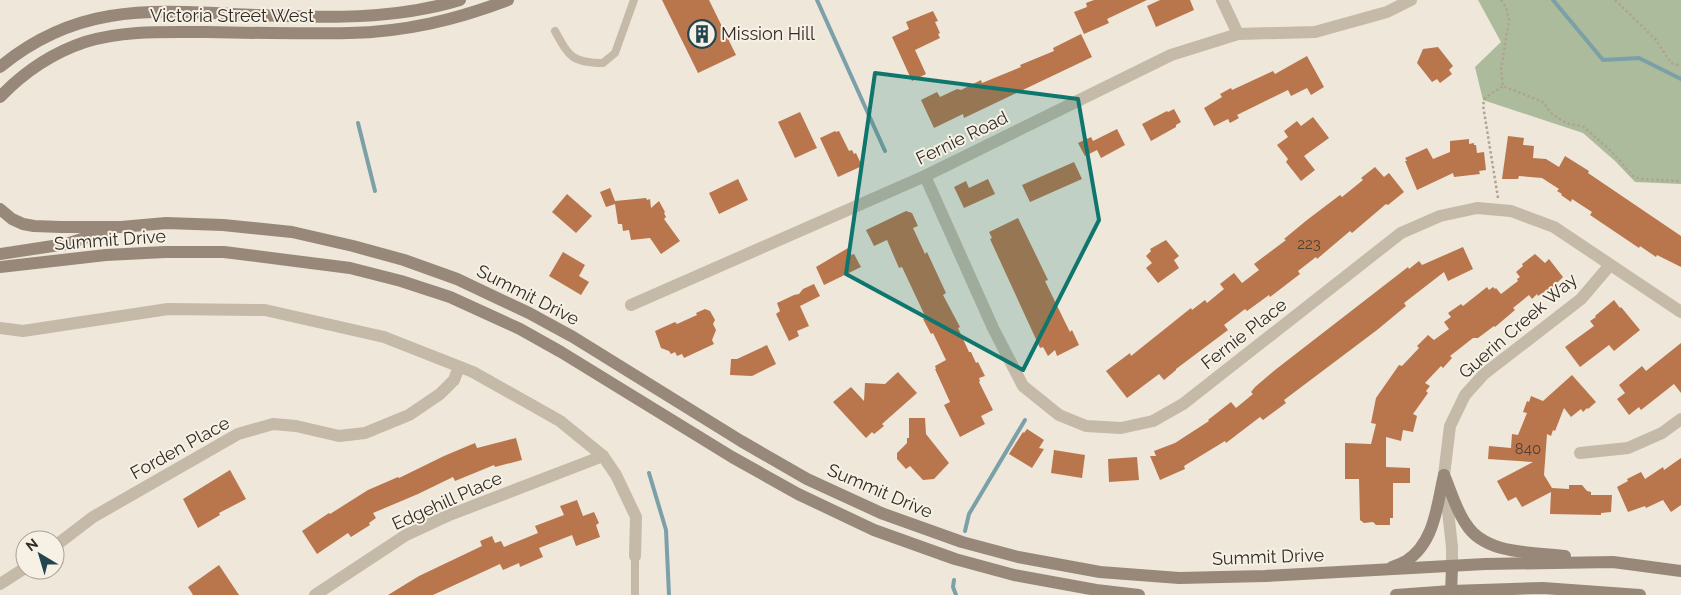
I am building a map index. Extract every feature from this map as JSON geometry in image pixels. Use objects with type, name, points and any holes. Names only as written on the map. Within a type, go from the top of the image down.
[{"type":"main road","name":"Victoria Street West","points":[[0,67],[34,41],[56,30],[78,22],[110,15],[165,11],[347,18],[399,13],[440,6],[460,0]]},
{"type":"main road","name":"Victoria Street West","points":[[0,97],[27,72],[46,59],[87,42],[115,36],[171,32],[350,33],[403,29],[445,21],[508,0]]},
{"type":"main road","points":[[0,209],[12,219],[34,226],[121,227]]},
{"type":"main road","name":"Summit Drive","points":[[121,227],[166,223],[223,225],[292,232],[404,260],[457,279],[529,313],[573,337],[741,441],[807,478],[881,513],[962,542],[1018,557],[1100,572],[1179,578],[1264,576],[1452,566],[1613,562],[1681,571]]},
{"type":"main road","points":[[0,254],[66,244],[121,227]]},
{"type":"main road","name":"Summit Drive","points":[[2,268],[106,256],[165,252],[224,252],[350,268],[401,281],[450,297],[520,329],[561,352],[732,457],[798,494],[874,530],[955,559],[1014,575],[1096,590],[1139,595]]},
{"type":"main road","points":[[1385,570],[1406,561],[1422,546],[1432,527],[1444,474]]},
{"type":"main road","points":[[1444,474],[1466,525],[1481,540],[1500,548],[1613,562]]},
{"type":"main road","points":[[1452,566],[1452,593]]},
{"type":"main road","points":[[1396,595],[1543,588],[1640,595]]},
{"type":"main road","points":[[1588,595],[1603,593]]},
{"type":"street","points":[[1222,0],[1238,34]]},
{"type":"street","name":"Fernie Road","points":[[631,305],[925,176],[1171,55],[1238,34],[1314,32],[1387,12],[1411,0]]},
{"type":"street","name":"Fernie Place","points":[[925,176],[993,328],[1023,386],[1059,415],[1086,426],[1120,428],[1153,421],[1183,404],[1401,233],[1440,216],[1477,208],[1512,211],[1554,227],[1681,312]]},
{"type":"street","name":"Guerin Creek Way","points":[[1452,566],[1452,547],[1444,474],[1450,426],[1465,395],[1484,374],[1581,298],[1610,265]]},
{"type":"street","points":[[0,328],[23,331],[168,309],[266,310],[384,337],[473,372],[560,421],[602,456],[616,475],[636,517],[635,556]]},
{"type":"street","name":"Forden Place","points":[[65,539],[94,518],[238,434],[273,424],[296,426],[339,436],[365,433],[409,415],[440,394],[454,380],[459,366]]},
{"type":"street","points":[[1580,453],[1628,448],[1662,433],[1681,419]]},
{"type":"street","name":"Edgehill Place","points":[[315,595],[406,535],[447,516],[602,456]]},
{"type":"street","points":[[0,584],[15,574]]},
{"type":"lane","points":[[555,32],[565,49],[574,58],[585,63],[603,63],[614,53],[634,0]]},
{"type":"lane","points":[[635,556],[635,595]]},
{"type":"path","points":[[1501,0],[1506,7],[1509,20],[1501,70],[1503,86]]},
{"type":"path","points":[[1615,0],[1656,40],[1671,63],[1681,66]]},
{"type":"path","points":[[1503,86],[1543,102],[1550,114],[1566,124],[1584,127],[1611,151],[1633,176],[1640,179],[1681,181]]},
{"type":"path","points":[[1500,210],[1483,105],[1485,98],[1503,86]]},
{"type":"highlighted area","points":[[875,73],[1078,99],[1099,220],[1023,370],[846,274]]},
{"type":"green space","points":[[1478,0],[1681,0],[1681,184],[1635,182],[1615,161],[1583,133],[1483,100],[1475,67],[1501,42]]},
{"type":"building","name":"Mission Hill","points":[[662,0],[709,0],[736,55],[698,73]]},
{"type":"building","points":[[1094,0],[1147,0],[1107,19],[1109,23],[1084,34],[1074,12],[1087,7],[1086,3]]},
{"type":"building","points":[[1160,0],[1190,0],[1194,10],[1156,27],[1147,6]]},
{"type":"building","points":[[933,11],[938,21],[935,22],[940,38],[915,50],[926,74],[912,81],[892,37],[909,29],[906,22]]},
{"type":"building","points":[[1081,34],[1092,57],[964,118],[963,114],[934,128],[921,100],[937,92],[940,97],[957,89],[961,90],[981,80],[982,83],[1021,67],[1020,65],[1054,51],[1053,48]]},
{"type":"building","points":[[1438,47],[1453,66],[1449,70],[1452,74],[1440,83],[1437,79],[1432,82],[1417,63],[1423,49]]},
{"type":"building","points":[[1307,56],[1324,87],[1311,95],[1307,88],[1291,96],[1288,90],[1237,115],[1239,118],[1230,123],[1228,119],[1214,126],[1204,108],[1222,97],[1220,94],[1273,71],[1275,74]]},
{"type":"building","points":[[1174,109],[1181,122],[1176,127],[1151,141],[1142,124]]},
{"type":"building","points":[[800,112],[817,148],[795,158],[778,122]]},
{"type":"building","points":[[1313,117],[1329,138],[1304,156],[1315,170],[1301,181],[1286,162],[1288,159],[1277,145],[1288,137],[1284,131],[1297,121],[1301,126]]},
{"type":"building","points":[[1117,129],[1125,145],[1101,158],[1097,150],[1085,156],[1078,143],[1091,137],[1093,141]]},
{"type":"building","points":[[839,131],[849,151],[852,150],[854,154],[856,153],[862,166],[838,177],[820,138]]},
{"type":"building","points":[[1508,136],[1524,138],[1523,145],[1534,146],[1533,158],[1546,159],[1559,167],[1565,156],[1681,236],[1681,267],[1657,255],[1656,257],[1640,246],[1639,248],[1590,215],[1592,212],[1572,199],[1571,202],[1561,195],[1557,191],[1559,189],[1542,178],[1519,176],[1518,179],[1502,179]]},
{"type":"building","points":[[1469,139],[1469,144],[1474,143],[1476,145],[1477,153],[1484,152],[1486,170],[1479,171],[1480,174],[1454,177],[1453,173],[1417,190],[1405,158],[1427,148],[1433,159],[1450,152],[1450,141]]},
{"type":"building","points":[[1074,162],[1082,179],[1030,202],[1022,185]]},
{"type":"building","points":[[1375,167],[1384,177],[1389,173],[1404,192],[1388,205],[1386,204],[1352,233],[1350,231],[1317,259],[1316,257],[1298,271],[1300,274],[1270,297],[1269,295],[1247,311],[1245,309],[1224,325],[1228,330],[1164,380],[1159,374],[1127,398],[1106,371],[1130,353],[1131,356],[1191,308],[1192,310],[1205,300],[1207,303],[1224,289],[1220,284],[1234,273],[1242,283],[1259,270],[1254,264],[1286,240],[1284,239],[1307,220],[1340,195],[1342,197],[1363,180],[1361,178]]},
{"type":"building","points":[[738,179],[748,200],[719,214],[709,193]]},
{"type":"building","points":[[988,179],[995,194],[964,208],[954,187],[966,181],[969,188]]},
{"type":"building","points":[[610,188],[615,201],[646,198],[647,200],[650,199],[651,208],[659,201],[665,212],[666,217],[664,219],[680,241],[661,254],[650,238],[631,240],[629,230],[623,231],[622,224],[618,224],[615,204],[606,207],[600,192]]},
{"type":"building","points":[[567,194],[592,216],[576,233],[552,212]]},
{"type":"building","points":[[906,211],[912,213],[918,226],[913,228],[925,254],[927,252],[946,293],[943,295],[960,327],[958,328],[969,352],[971,352],[976,363],[978,362],[985,376],[979,378],[979,382],[993,410],[981,416],[985,424],[960,437],[944,405],[950,402],[935,369],[935,366],[946,360],[933,333],[931,334],[923,319],[926,318],[902,267],[899,268],[887,240],[874,246],[866,230]]},
{"type":"building","points":[[1018,218],[1048,280],[1045,281],[1070,332],[1072,330],[1079,345],[1057,356],[1055,350],[1048,356],[1043,347],[1040,348],[990,239],[992,238],[989,232]]},
{"type":"building","points":[[1166,240],[1179,256],[1174,260],[1179,268],[1158,283],[1146,268],[1152,263],[1146,256],[1151,251],[1150,249]]},
{"type":"building","points":[[1463,247],[1473,269],[1448,281],[1444,272],[1404,303],[1406,306],[1377,330],[1284,400],[1286,403],[1263,420],[1260,417],[1226,443],[1225,441],[1184,466],[1185,469],[1160,480],[1150,456],[1156,456],[1154,451],[1175,443],[1209,421],[1231,402],[1236,408],[1253,394],[1251,392],[1255,387],[1275,370],[1408,267],[1409,269],[1419,261],[1422,265]]},
{"type":"building","points":[[848,248],[851,255],[854,254],[861,267],[824,285],[816,267]]},
{"type":"building","points":[[563,252],[585,265],[579,276],[589,282],[581,295],[549,276]]},
{"type":"building","points":[[1535,254],[1545,263],[1549,259],[1563,277],[1548,292],[1547,290],[1538,296],[1537,294],[1532,299],[1529,295],[1495,327],[1478,338],[1473,338],[1450,356],[1452,358],[1443,368],[1441,366],[1425,383],[1430,386],[1426,391],[1428,393],[1413,414],[1417,416],[1413,432],[1403,430],[1401,441],[1386,437],[1386,467],[1410,468],[1410,483],[1393,483],[1393,518],[1390,518],[1390,525],[1376,525],[1373,522],[1364,523],[1360,520],[1359,479],[1345,479],[1345,443],[1371,444],[1376,424],[1371,423],[1376,398],[1399,365],[1402,366],[1428,335],[1434,340],[1449,329],[1444,322],[1451,317],[1448,313],[1461,304],[1463,306],[1487,287],[1489,290],[1493,287],[1496,288],[1501,294],[1518,281],[1517,279],[1520,277],[1516,272],[1523,266],[1522,264]]},
{"type":"building","points":[[814,284],[820,296],[800,306],[809,326],[797,331],[799,336],[789,341],[776,314],[780,311],[777,303],[799,294],[803,289]]},
{"type":"building","points":[[1614,300],[1640,330],[1614,351],[1609,345],[1580,367],[1565,347],[1594,326],[1590,321]]},
{"type":"building","points":[[705,309],[710,311],[715,320],[713,324],[716,330],[712,340],[714,344],[684,358],[682,354],[677,356],[675,352],[671,354],[669,351],[661,348],[655,331],[675,322],[677,324],[697,315],[696,313]]},
{"type":"building","points":[[1681,343],[1681,393],[1674,384],[1641,410],[1639,407],[1629,415],[1617,399],[1625,393],[1619,385],[1642,366],[1646,371]]},
{"type":"building","points":[[767,345],[776,364],[752,376],[730,375],[731,359],[737,359]]},
{"type":"building","points":[[898,372],[917,393],[882,424],[884,426],[874,434],[872,432],[866,438],[833,402],[851,387],[864,401],[865,383],[885,384]]},
{"type":"building","points":[[1572,375],[1596,402],[1583,412],[1581,409],[1571,417],[1564,408],[1555,431],[1553,430],[1551,436],[1547,434],[1544,475],[1552,488],[1569,489],[1569,485],[1582,485],[1587,491],[1591,492],[1591,495],[1612,495],[1611,512],[1601,513],[1601,515],[1550,514],[1551,492],[1522,507],[1516,497],[1508,501],[1497,481],[1533,462],[1488,459],[1489,446],[1511,448],[1512,434],[1518,435],[1527,413],[1523,412],[1531,396],[1543,401]]},
{"type":"building","points":[[909,418],[925,418],[926,434],[949,463],[934,479],[923,480],[910,466],[906,469],[897,459],[897,453],[907,443],[907,438],[909,438]]},
{"type":"building","points":[[1027,429],[1044,440],[1039,448],[1044,449],[1032,468],[1009,454]]},
{"type":"building","points":[[516,438],[522,460],[495,467],[494,465],[455,481],[453,477],[373,513],[376,518],[369,523],[370,525],[351,537],[348,533],[317,554],[302,531],[368,490],[399,478],[444,456],[475,443],[477,448]]},
{"type":"building","points":[[1054,450],[1085,455],[1082,478],[1051,473]]},
{"type":"building","points":[[1137,457],[1139,480],[1109,482],[1108,459]]},
{"type":"building","points":[[1681,458],[1681,505],[1671,512],[1663,500],[1646,508],[1645,506],[1628,512],[1617,487],[1641,472],[1645,479],[1663,467],[1664,470]]},
{"type":"building","points":[[230,470],[246,499],[219,513],[220,515],[198,528],[183,499]]},
{"type":"building","points":[[577,500],[583,516],[594,512],[599,523],[596,525],[600,537],[576,546],[572,535],[539,548],[543,557],[520,567],[519,563],[503,570],[500,564],[433,595],[388,595],[419,576],[482,546],[480,541],[492,536],[495,543],[501,541],[504,547],[538,533],[535,526],[564,515],[560,506]]},
{"type":"building","points":[[219,565],[239,595],[193,595],[188,587]]},
{"type":"waterway","points":[[817,0],[885,151]]},
{"type":"waterway","points":[[1553,0],[1603,60],[1639,58],[1681,79]]},
{"type":"waterway","points":[[358,123],[375,191]]},
{"type":"waterway","points":[[965,531],[969,514],[1025,420]]},
{"type":"waterway","points":[[649,473],[666,530],[669,595]]},
{"type":"waterway","points":[[954,580],[953,587],[956,595]]},
{"type":"place","name":"Mission Hill","points":[[702,34]]}]
